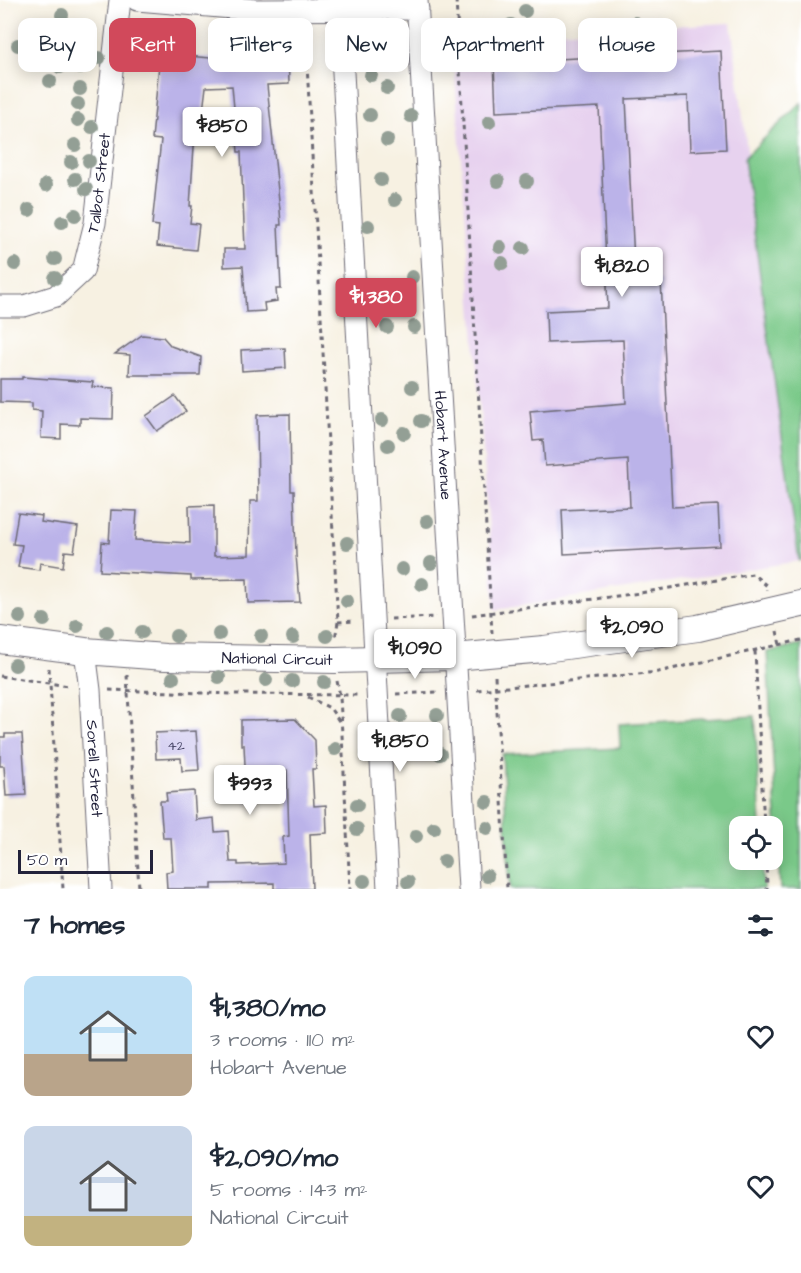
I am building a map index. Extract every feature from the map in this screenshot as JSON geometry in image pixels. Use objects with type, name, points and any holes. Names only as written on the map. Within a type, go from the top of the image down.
[{"type":"street","name":"Talbot Street","points":[[0,306],[24,306],[56,296],[83,271],[95,223],[120,0]]},
{"type":"street","points":[[137,0],[256,10],[304,9],[339,5],[417,5]]},
{"type":"street","points":[[339,5],[388,889]]},
{"type":"street","name":"Hobart Avenue","points":[[417,5],[469,889]]},
{"type":"street","name":"National Circuit","points":[[0,640],[85,651],[165,657],[374,660],[454,657],[544,649],[698,628],[801,604]]},
{"type":"street","name":"Sorell Street","points":[[85,651],[90,690],[101,889]]},
{"type":"path","points":[[456,0],[492,634]]},
{"type":"path","points":[[304,9],[338,622],[334,645]]},
{"type":"path","points":[[471,615],[640,593],[753,574],[767,586],[769,596]]},
{"type":"path","points":[[387,619],[443,616]]},
{"type":"path","points":[[338,622],[356,621]]},
{"type":"path","points":[[472,691],[658,672],[801,640]]},
{"type":"path","points":[[755,651],[763,816]]},
{"type":"path","points":[[49,668],[63,889]]},
{"type":"path","points":[[127,672],[139,889]]},
{"type":"path","points":[[336,673],[342,726],[350,889]]},
{"type":"path","points":[[0,676],[90,690],[340,696],[365,694]]},
{"type":"path","points":[[496,689],[507,889]]},
{"type":"path","points":[[388,695],[447,692]]},
{"type":"path","points":[[305,695],[330,708],[342,726]]},
{"type":"path","points":[[766,870],[767,889]]},
{"type":"shaded area","points":[[731,23],[799,561],[495,610],[455,72],[566,72],[566,31],[578,31],[578,72],[677,72],[677,26]]},
{"type":"green space","points":[[801,103],[801,560],[799,561],[744,158]]},
{"type":"green space","points":[[801,644],[801,889],[780,889],[779,870],[783,870],[783,816],[776,816],[767,652]]},
{"type":"green space","points":[[755,716],[760,816],[729,816],[729,870],[763,870],[764,889],[510,889],[502,754],[620,748],[619,724]]},
{"type":"building","points":[[721,51],[726,149],[690,151],[688,96],[626,99],[635,282],[661,280],[672,507],[718,505],[720,546],[564,554],[562,510],[630,507],[628,460],[545,466],[543,440],[533,441],[530,411],[626,403],[623,340],[547,343],[546,311],[608,308],[599,107],[496,112],[494,72],[566,72],[566,59],[578,58],[578,72],[677,72],[677,53]]},
{"type":"building","points":[[196,57],[208,58],[208,72],[289,72],[289,84],[267,85],[280,210],[281,225],[278,225],[281,289],[276,289],[277,301],[264,303],[265,311],[246,312],[243,266],[224,267],[224,249],[245,249],[241,152],[238,152],[232,86],[206,87],[202,119],[196,118],[190,223],[199,224],[196,250],[157,246],[159,226],[152,225],[161,140],[152,139],[158,72],[196,72]]},
{"type":"building","points":[[142,335],[163,337],[171,346],[201,357],[200,375],[129,375],[130,355],[115,354]]},
{"type":"building","points":[[285,348],[286,368],[242,371],[241,350]]},
{"type":"building","points":[[22,377],[93,382],[92,387],[114,388],[113,419],[80,418],[80,425],[61,424],[61,439],[41,438],[42,411],[32,410],[32,403],[0,402],[0,379],[22,379]]},
{"type":"building","points":[[175,396],[186,411],[157,431],[146,416]]},
{"type":"building","points":[[290,414],[291,491],[294,491],[300,602],[248,603],[247,579],[191,580],[191,576],[100,571],[102,542],[109,543],[111,510],[137,511],[135,540],[190,543],[189,506],[214,505],[214,556],[249,555],[250,501],[258,501],[257,415]]},
{"type":"building","points":[[18,513],[42,516],[41,522],[78,527],[74,552],[65,551],[63,567],[40,563],[39,570],[18,567],[22,545],[13,544]]},
{"type":"building","points":[[295,719],[315,740],[316,769],[312,769],[314,806],[326,805],[327,833],[310,834],[312,889],[274,889],[274,883],[212,884],[212,889],[167,889],[166,872],[173,871],[171,838],[163,838],[160,801],[167,801],[166,793],[194,791],[196,820],[214,818],[215,832],[228,831],[230,862],[238,862],[238,865],[284,863],[283,837],[289,836],[287,770],[264,770],[247,805],[241,720]]},
{"type":"building","points":[[196,731],[199,770],[182,771],[181,758],[156,759],[155,733]]},
{"type":"building","points":[[5,734],[22,734],[26,795],[6,796],[4,766],[0,766],[0,737],[5,737]]}]
